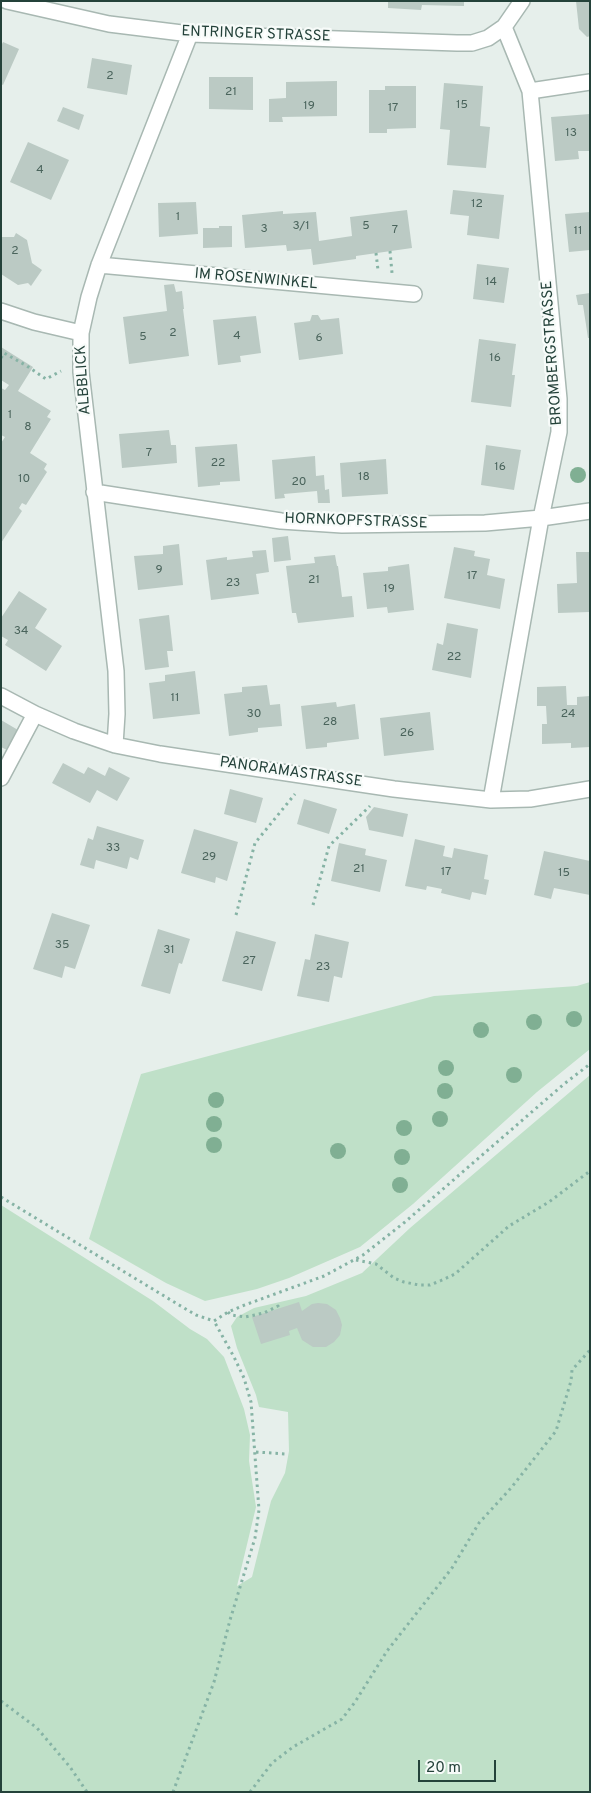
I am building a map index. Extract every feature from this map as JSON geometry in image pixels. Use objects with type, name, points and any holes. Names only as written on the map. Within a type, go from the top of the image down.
[{"type":"street","name":"ENTRINGER STRASSE","points":[[7,1],[110,24],[190,34],[472,43],[488,38],[504,27]]},
{"type":"street","points":[[504,27],[522,1]]},
{"type":"street","name":"BROMBERGSTRASSE","points":[[491,800],[541,518],[559,432],[559,399],[530,90],[504,27]]},
{"type":"street","name":"ALBBLICK","points":[[116,744],[116,671],[94,492],[82,372],[81,333],[99,264],[190,34]]},
{"type":"street","points":[[530,90],[590,82]]},
{"type":"street","name":"IM ROSENWINKEL","points":[[99,264],[414,294]]},
{"type":"street","points":[[1,311],[34,322],[81,333]]},
{"type":"street","name":"HORNKOPFSTRASSE","points":[[94,492],[272,520],[342,525],[475,523],[541,518],[590,511]]},
{"type":"street","name":"PANORAMASTRASSE","points":[[1,696],[35,714],[74,731],[116,744],[160,754],[389,788],[491,800],[530,798],[590,789]]},
{"type":"street","points":[[1,778],[35,714]]},
{"type":"path","points":[[1,358],[4,353],[46,379]]},
{"type":"path","points":[[236,915],[255,843],[310,776]]},
{"type":"path","points":[[313,905],[329,846],[389,788]]},
{"type":"path","points":[[214,1321],[228,1312],[304,1284],[355,1260],[405,1222],[564,1084],[590,1064]]},
{"type":"path","points":[[355,1260],[376,1264],[394,1278],[404,1282],[430,1285],[455,1274],[508,1226],[549,1202],[590,1172]]},
{"type":"path","points":[[1,1197],[196,1315],[214,1321],[234,1357],[249,1394],[253,1415],[259,1510],[255,1538],[230,1620],[214,1682],[173,1792]]},
{"type":"path","points":[[228,1312],[231,1315],[245,1317],[264,1313],[278,1306],[279,1308]]},
{"type":"path","points":[[250,1792],[272,1763],[293,1747],[342,1719],[387,1651],[452,1568],[479,1523],[512,1488],[556,1431],[571,1381],[572,1370],[590,1350]]},
{"type":"path","points":[[256,1454],[286,1454]]},
{"type":"path","points":[[1,1701],[37,1728],[70,1767],[88,1792]]},
{"type":"green space","points":[[590,982],[590,1049],[537,1092],[413,1204],[360,1247],[289,1278],[257,1289],[205,1301],[166,1283],[89,1239],[141,1074],[434,996],[577,986]]},
{"type":"green space","points":[[590,1075],[590,1792],[1,1792],[1,1205],[153,1301],[190,1329],[207,1339],[224,1357],[244,1409],[250,1435],[249,1461],[256,1507],[237,1586],[252,1577],[271,1501],[285,1473],[289,1451],[288,1412],[259,1407],[237,1348],[231,1326],[237,1317],[254,1308],[306,1296],[362,1273],[410,1228]]},
{"type":"building","points":[[388,1],[464,1],[464,6],[422,5],[421,10],[388,8]]},
{"type":"building","points":[[576,1],[590,1],[590,36],[587,37],[579,29]]},
{"type":"building","points":[[3,42],[19,49],[3,85],[1,84],[1,46]]},
{"type":"building","points":[[92,58],[132,65],[127,95],[87,88]]},
{"type":"building","points":[[209,77],[253,77],[253,110],[209,109]]},
{"type":"building","points":[[337,81],[337,116],[282,117],[283,122],[269,122],[269,99],[286,98],[286,82]]},
{"type":"building","points":[[444,83],[483,86],[480,126],[490,127],[486,168],[447,165],[450,130],[440,129]]},
{"type":"building","points":[[385,86],[416,86],[416,128],[387,129],[387,133],[369,133],[369,90],[385,90]]},
{"type":"building","points":[[63,107],[84,115],[79,130],[57,121]]},
{"type":"building","points":[[590,114],[590,151],[578,151],[579,159],[555,161],[551,117]]},
{"type":"building","points":[[28,142],[69,160],[51,200],[10,182]]},
{"type":"building","points":[[453,190],[504,195],[499,239],[467,235],[469,216],[450,214]]},
{"type":"building","points":[[196,202],[198,234],[159,237],[158,203]]},
{"type":"building","points":[[407,210],[412,248],[356,256],[356,259],[313,265],[311,249],[287,251],[286,245],[245,248],[242,215],[283,211],[283,214],[316,212],[319,241],[352,236],[350,217]]},
{"type":"building","points":[[590,212],[590,250],[569,252],[565,214]]},
{"type":"building","points":[[219,226],[232,226],[232,247],[203,248],[203,228],[219,228]]},
{"type":"building","points":[[16,233],[27,240],[32,263],[42,270],[31,286],[28,283],[18,285],[1,274],[1,237],[14,237]]},
{"type":"building","points":[[477,264],[509,268],[504,303],[473,299]]},
{"type":"building","points":[[174,284],[176,292],[182,291],[189,356],[129,364],[123,317],[167,311],[164,285]]},
{"type":"building","points":[[590,293],[590,338],[588,338],[583,305],[578,305],[576,295]]},
{"type":"building","points":[[312,315],[318,315],[321,320],[339,318],[343,354],[299,360],[294,323],[310,321]]},
{"type":"building","points":[[256,316],[261,353],[240,356],[241,362],[218,365],[213,320]]},
{"type":"building","points":[[479,339],[516,344],[512,375],[515,375],[511,407],[471,402]]},
{"type":"building","points":[[1,347],[33,367],[18,391],[51,411],[47,417],[51,419],[30,453],[47,464],[44,469],[47,472],[26,505],[22,503],[19,508],[22,511],[1,543],[1,443],[5,437],[1,435],[1,388],[5,390],[9,385],[1,380]]},
{"type":"building","points":[[169,430],[171,445],[176,445],[177,463],[122,468],[119,434]]},
{"type":"building","points":[[237,444],[240,481],[220,482],[220,485],[198,487],[195,447]]},
{"type":"building","points":[[486,445],[521,450],[514,490],[481,485]]},
{"type":"building","points":[[315,456],[316,476],[324,475],[325,490],[329,489],[330,503],[318,503],[317,491],[284,494],[285,498],[275,499],[272,460]]},
{"type":"building","points":[[386,459],[388,494],[342,497],[340,463]]},
{"type":"building","points":[[288,536],[291,560],[274,562],[272,538]]},
{"type":"building","points":[[179,544],[183,585],[138,590],[134,556],[163,554],[163,546]]},
{"type":"building","points":[[454,547],[475,551],[474,556],[490,559],[487,575],[505,579],[500,609],[444,598]]},
{"type":"building","points":[[266,550],[269,572],[256,574],[259,594],[211,600],[206,560],[227,557],[227,560],[253,557],[252,551]]},
{"type":"building","points":[[576,552],[590,552],[589,612],[558,613],[557,584],[577,583]]},
{"type":"building","points":[[335,555],[342,597],[352,596],[354,617],[298,623],[296,613],[292,613],[286,566],[315,563],[314,557]]},
{"type":"building","points":[[409,564],[414,610],[388,613],[387,607],[367,609],[363,573],[388,571],[388,567]]},
{"type":"building","points":[[19,591],[47,609],[35,628],[62,646],[46,671],[5,645],[8,640],[1,636],[1,618]]},
{"type":"building","points":[[169,615],[173,651],[167,651],[169,667],[145,670],[139,619]]},
{"type":"building","points":[[447,623],[478,629],[471,678],[432,670],[437,643],[443,645]]},
{"type":"building","points":[[195,671],[200,714],[153,719],[149,683],[165,681],[165,675]]},
{"type":"building","points":[[267,685],[270,705],[280,704],[282,726],[258,728],[258,732],[229,736],[224,694],[242,692],[242,687]]},
{"type":"building","points":[[566,686],[567,705],[577,705],[577,697],[590,696],[590,747],[571,748],[571,743],[542,744],[542,724],[547,724],[546,706],[537,706],[537,687]]},
{"type":"building","points":[[336,702],[337,707],[355,704],[359,739],[327,743],[327,747],[306,749],[301,706]]},
{"type":"building","points":[[430,712],[434,750],[384,756],[380,718]]},
{"type":"building","points":[[1,720],[18,730],[7,750],[1,747]]},
{"type":"building","points":[[63,763],[84,774],[88,767],[105,776],[109,767],[130,778],[117,801],[97,790],[90,803],[52,783]]},
{"type":"building","points":[[230,789],[263,798],[256,823],[224,814]]},
{"type":"building","points":[[304,799],[337,809],[329,834],[297,824]]},
{"type":"building","points":[[374,807],[408,814],[403,837],[369,830],[366,817]]},
{"type":"building","points":[[97,826],[144,840],[138,860],[130,857],[127,869],[96,860],[94,869],[80,865],[88,838],[93,840]]},
{"type":"building","points":[[194,829],[238,842],[227,881],[216,877],[215,883],[181,873]]},
{"type":"building","points":[[415,839],[445,846],[443,856],[452,858],[454,848],[488,855],[484,879],[489,880],[486,895],[472,892],[470,900],[441,893],[442,889],[427,886],[426,890],[405,886]]},
{"type":"building","points":[[339,843],[366,849],[365,855],[387,860],[380,892],[331,881]]},
{"type":"building","points":[[544,851],[590,861],[590,895],[554,888],[551,899],[534,895]]},
{"type":"building","points":[[52,913],[90,925],[75,969],[65,966],[62,978],[33,969]]},
{"type":"building","points":[[158,929],[190,939],[182,964],[179,963],[170,994],[141,986]]},
{"type":"building","points":[[236,931],[276,942],[262,991],[222,981]]},
{"type":"building","points":[[315,934],[349,942],[342,978],[334,976],[329,1002],[297,996],[305,959],[310,960]]},
{"type":"building","points":[[299,1302],[302,1311],[312,1304],[318,1303],[327,1304],[336,1310],[342,1325],[340,1335],[334,1342],[326,1347],[313,1347],[302,1340],[297,1328],[289,1331],[290,1335],[261,1344],[252,1317]]}]
